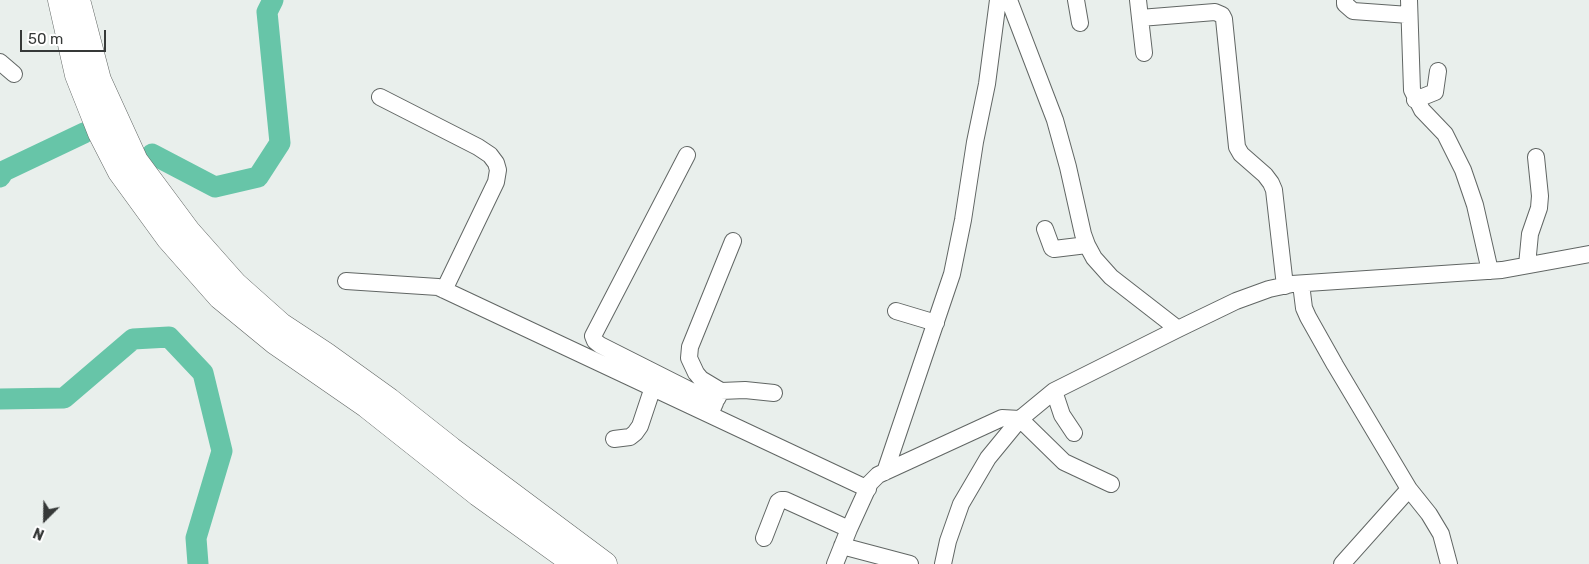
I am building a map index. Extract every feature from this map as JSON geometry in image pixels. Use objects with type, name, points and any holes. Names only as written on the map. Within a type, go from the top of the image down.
[{"type":"highway","points":[[60,0],[78,75],[100,133],[120,172],[168,238],[220,297],[276,343],[367,406],[478,494],[575,564]]},
{"type":"highway","points":[[78,0],[99,80],[136,161],[188,231],[235,284],[281,325],[389,400],[451,449],[605,564]]},
{"type":"street","points":[[885,472],[952,274],[961,233],[973,150],[987,84],[998,0]]},
{"type":"street","points":[[1010,0],[1054,120],[1068,167],[1087,245],[1094,258],[1111,277],[1178,329]]},
{"type":"street","points":[[1076,0],[1080,23]]},
{"type":"street","points":[[1138,0],[1144,53]]},
{"type":"street","points":[[1345,0],[1345,4],[1353,11],[1409,8],[1412,90],[1422,110],[1445,134],[1463,170],[1475,205],[1490,270]]},
{"type":"street","points":[[1140,18],[1215,12],[1222,15],[1224,19],[1237,147],[1241,154],[1265,175],[1274,190],[1293,285],[1308,317],[1342,378],[1409,489],[1429,514],[1441,534],[1449,564]]},
{"type":"street","points":[[0,62],[14,74]]},
{"type":"street","points":[[1416,100],[1436,92],[1438,71]]},
{"type":"street","points":[[380,97],[478,147],[490,155],[496,163],[498,170],[496,182],[444,290]]},
{"type":"street","points":[[687,156],[593,336],[595,341],[715,403],[868,489]]},
{"type":"street","points":[[1527,265],[1529,239],[1539,202],[1536,157]]},
{"type":"street","points":[[1045,229],[1054,249],[1087,245]]},
{"type":"street","points":[[715,403],[689,358],[690,347],[733,241]]},
{"type":"street","points":[[943,564],[948,541],[961,504],[988,458],[1020,419],[1054,391],[1236,301],[1269,289],[1293,285],[1490,270],[1589,254]]},
{"type":"street","points":[[346,281],[430,285],[653,388],[715,403],[745,390],[774,393]]},
{"type":"street","points":[[896,311],[936,323]]},
{"type":"street","points":[[614,439],[630,437],[636,433],[653,388]]},
{"type":"street","points":[[1054,391],[1062,414],[1074,433]]},
{"type":"street","points":[[835,564],[870,483],[878,475],[1002,418],[1020,419],[1064,462],[1111,484]]},
{"type":"street","points":[[1342,564],[1409,489]]},
{"type":"street","points":[[764,538],[778,502],[781,500],[785,500],[849,529]]},
{"type":"street","points":[[842,546],[910,564]]},
{"type":"waterway","points":[[152,154],[215,187],[258,177],[280,143],[267,12],[273,0]]},
{"type":"waterway","points":[[0,177],[4,171],[84,133]]},
{"type":"waterway","points":[[0,399],[64,398],[133,339],[169,337],[203,373],[222,451],[196,538],[198,564]]}]
